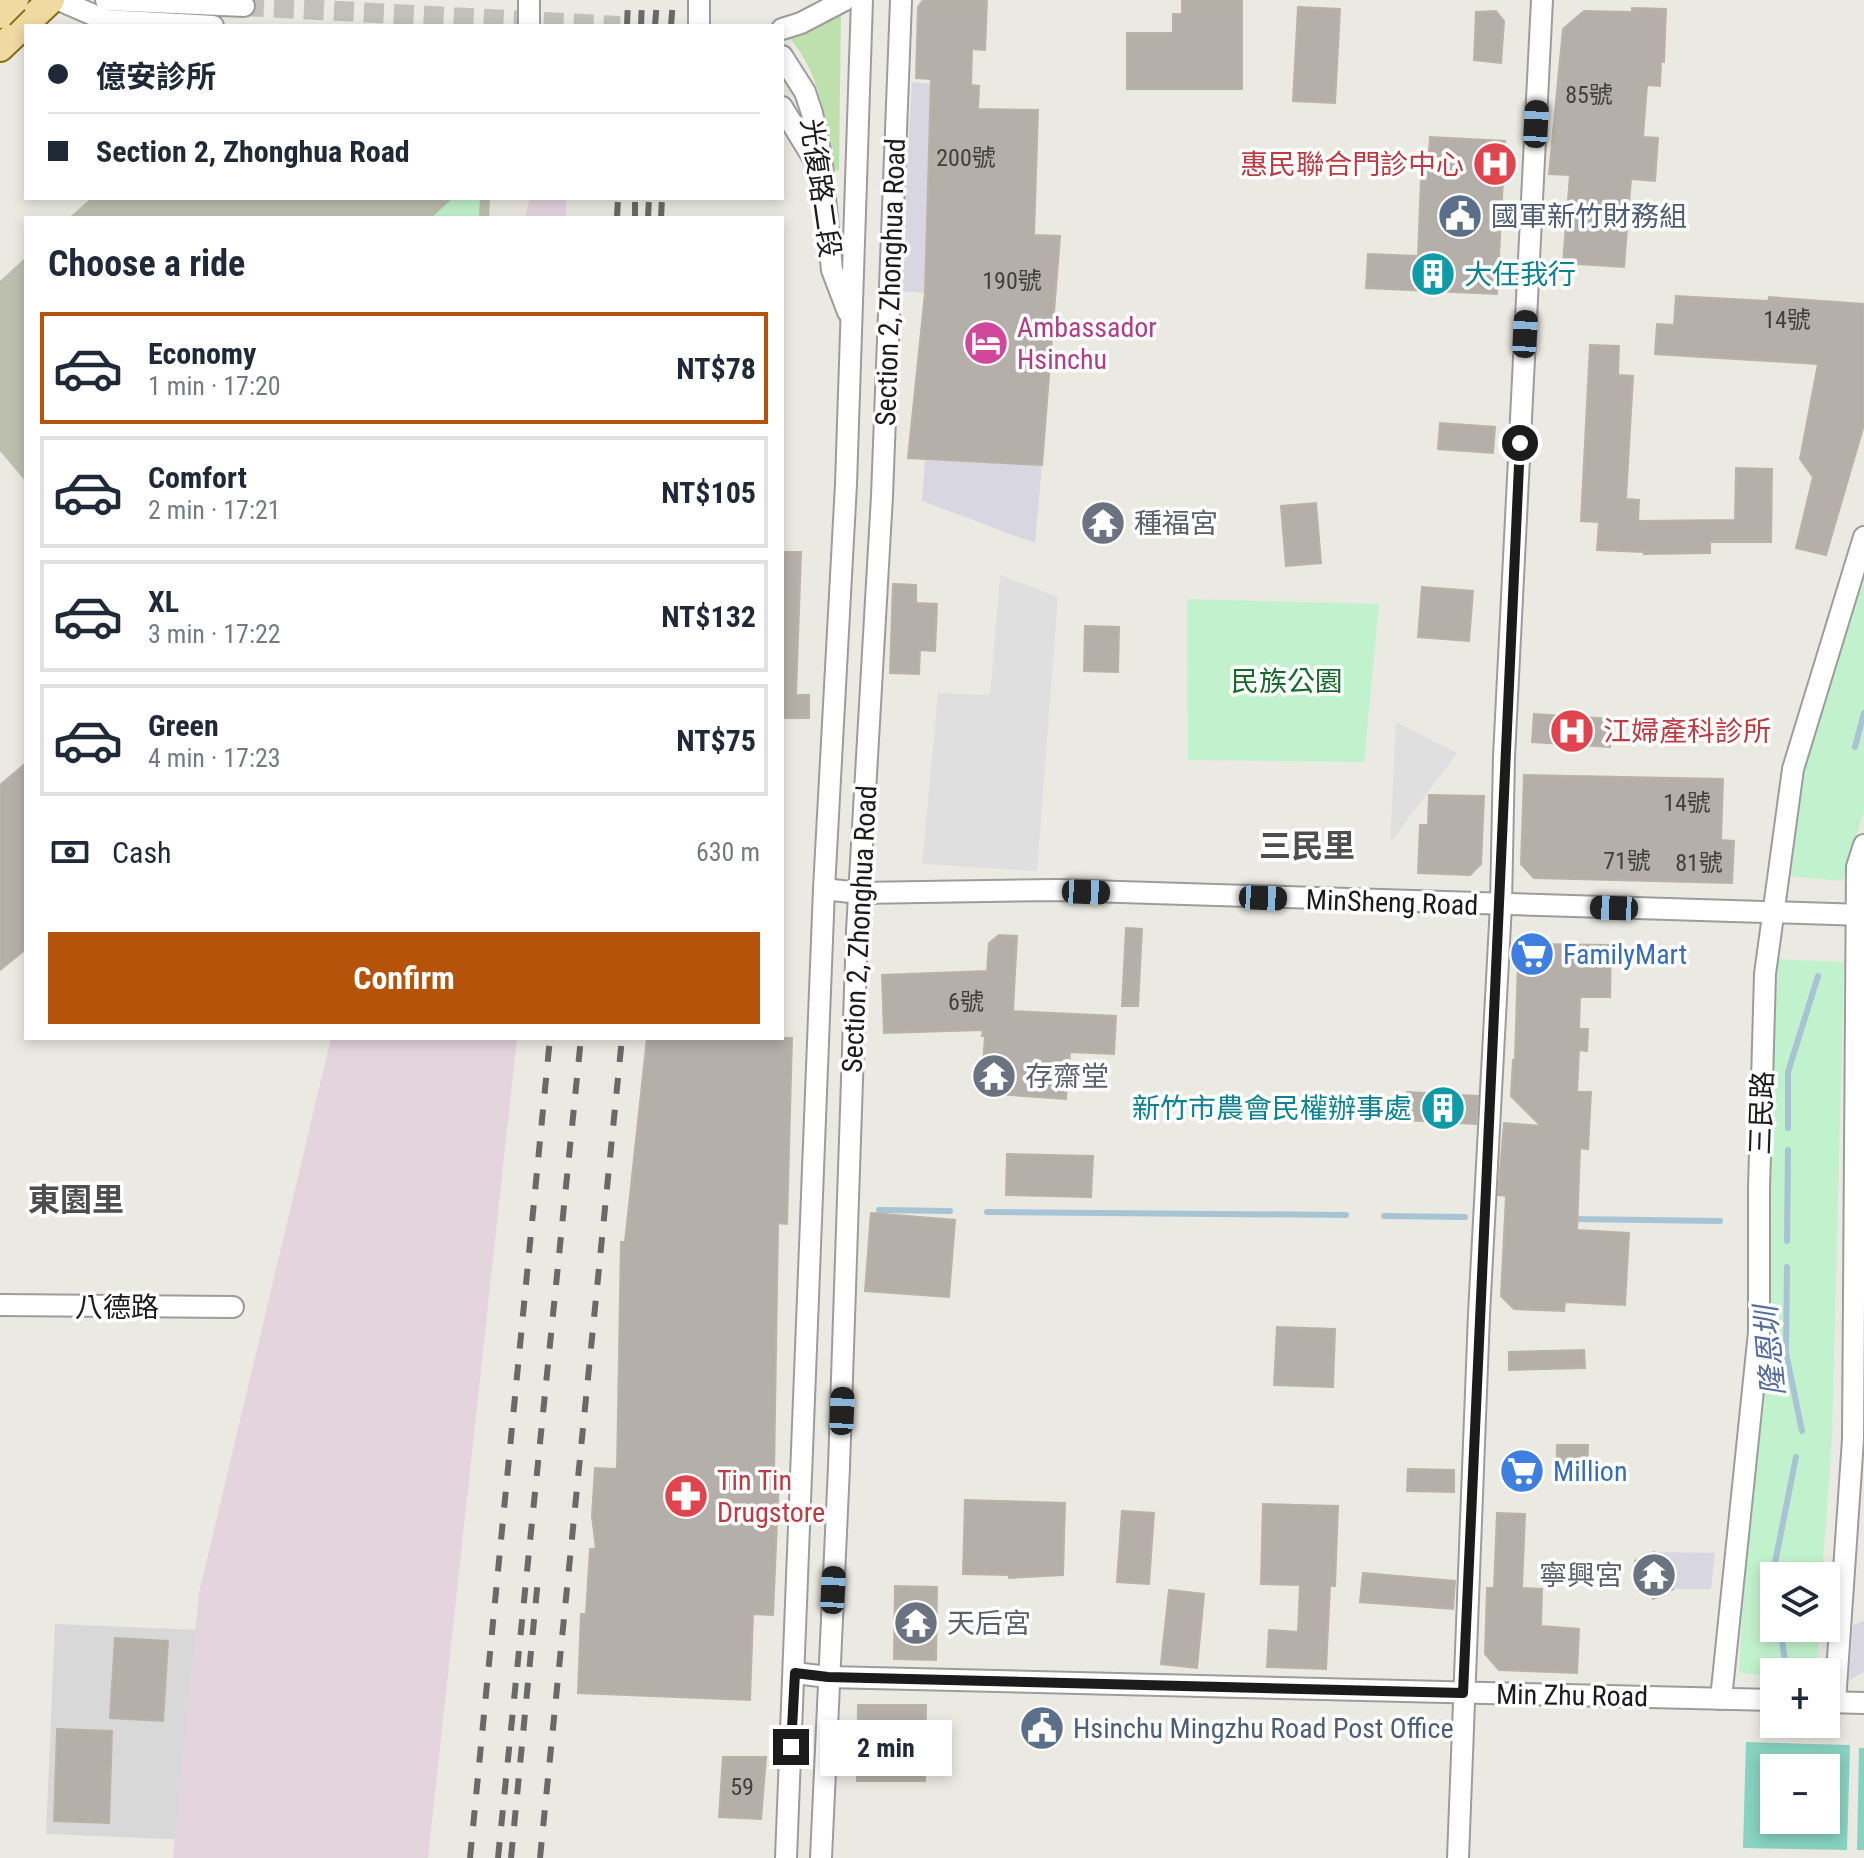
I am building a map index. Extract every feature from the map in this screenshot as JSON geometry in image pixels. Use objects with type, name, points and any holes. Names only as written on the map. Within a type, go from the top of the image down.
[{"type":"main road","points":[[0,15],[15,0]]},
{"type":"main road","points":[[26,24],[51,0]]},
{"type":"main road","points":[[0,48],[24,25]]},
{"type":"street","points":[[0,5],[39,0]]},
{"type":"street","points":[[59,0],[105,20],[177,24]]},
{"type":"street","points":[[106,0],[244,6]]},
{"type":"street","points":[[529,0],[529,24]]},
{"type":"street","points":[[699,0],[699,24]]},
{"type":"street","points":[[784,28],[845,0]]},
{"type":"street","name":"Section 2, Zhonghua Road","points":[[786,1858],[824,889],[852,324],[862,0]]},
{"type":"street","name":"Section 2, Zhonghua Road","points":[[821,1858],[839,1467],[859,893],[882,496],[901,0]]},
{"type":"street","points":[[1458,1858],[1483,1222],[1501,905],[1504,757],[1542,0]]},
{"type":"street","name":"光復路二段","points":[[784,59],[809,102],[823,177],[832,270],[852,324]]},
{"type":"street","points":[[784,110],[823,177]]},
{"type":"street","name":"三民路","points":[[1721,1699],[1759,1332],[1759,1173],[1765,974],[1793,769],[1864,537]]},
{"type":"street","points":[[1834,1658],[1853,1439],[1860,915],[1857,867],[1864,845]]},
{"type":"street","name":"MinSheng Road","points":[[824,889],[859,893],[1057,890],[1860,915]]},
{"type":"street","name":"八德路","points":[[0,1305],[233,1307]]},
{"type":"street","name":"Min Zhu Road","points":[[795,1673],[828,1677],[1760,1700]]},
{"type":"street","points":[[1840,1702],[1864,1703]]},
{"type":"shaded area","points":[[912,82],[931,84],[925,293],[900,291]]},
{"type":"shaded area","points":[[89,200],[490,200],[489,216],[71,216]]},
{"type":"shaded area","points":[[530,200],[566,200],[566,216],[526,216]]},
{"type":"shaded area","points":[[24,259],[24,480],[0,451],[0,281]]},
{"type":"shaded area","points":[[925,460],[1042,465],[1035,543],[922,501]]},
{"type":"shaded area","points":[[1000,575],[1058,597],[1037,871],[922,864],[938,693],[990,695]]},
{"type":"shaded area","points":[[1396,722],[1457,753],[1390,843]]},
{"type":"shaded area","points":[[331,1040],[517,1040],[428,1858],[173,1858],[199,1593]]},
{"type":"shaded area","points":[[1654,1552],[1715,1553],[1711,1589],[1673,1589]]},
{"type":"shaded area","points":[[1864,1621],[1864,1672],[1849,1680],[1853,1625]]},
{"type":"shaded area","points":[[55,1624],[201,1630],[191,1840],[46,1834]]},
{"type":"shaded area","points":[[1746,1742],[1850,1745],[1847,1850],[1743,1848]]},
{"type":"shaded area","points":[[1859,1748],[1864,1748],[1864,1850],[1857,1850]]},
{"type":"green space","points":[[841,10],[839,171],[834,170],[825,116],[815,82],[788,36]]},
{"type":"green space","points":[[451,200],[480,200],[479,216],[433,216]]},
{"type":"green space","points":[[1864,570],[1864,811],[1843,881],[1787,876],[1803,773]]},
{"type":"green space","name":"民族公園","points":[[1187,599],[1379,604],[1364,762],[1188,760]]},
{"type":"green space","points":[[1776,959],[1844,962],[1832,1440],[1823,1562],[1760,1562],[1760,1642],[1818,1642],[1817,1658],[1760,1658],[1760,1674],[1739,1673],[1748,1506],[1771,1320],[1768,1131]]},
{"type":"building","points":[[923,0],[987,0],[985,50],[972,49],[971,85],[979,86],[978,109],[1038,110],[1034,235],[1060,236],[1042,465],[908,458],[925,293],[931,79],[916,78],[918,7]]},
{"type":"building","points":[[1182,0],[1242,0],[1242,89],[1127,89],[1127,33],[1173,33],[1173,14],[1182,14]]},
{"type":"building","points":[[1298,7],[1340,9],[1335,103],[1293,101]]},
{"type":"building","points":[[1632,8],[1666,9],[1660,86],[1647,85],[1643,137],[1658,138],[1655,181],[1631,179],[1624,267],[1563,263],[1570,175],[1549,174],[1563,29],[1584,11],[1632,12]]},
{"type":"building","points":[[1496,11],[1504,21],[1501,63],[1474,60],[1476,12]]},
{"type":"building","points":[[1430,137],[1505,141],[1497,294],[1366,288],[1368,254],[1418,256],[1421,180],[1427,181]]},
{"type":"building","points":[[1676,296],[1768,301],[1769,297],[1864,304],[1864,425],[1826,555],[1796,548],[1813,477],[1800,459],[1818,364],[1655,354],[1657,324],[1674,325]]},
{"type":"building","points":[[1590,345],[1619,346],[1618,375],[1633,376],[1626,499],[1639,500],[1638,521],[1735,520],[1736,468],[1772,469],[1771,542],[1710,542],[1710,553],[1644,554],[1597,550],[1599,522],[1581,521]]},
{"type":"building","points":[[1440,423],[1495,427],[1493,453],[1438,449]]},
{"type":"building","points":[[1316,503],[1321,563],[1286,566],[1281,506]]},
{"type":"building","name":"種福宮","points":[[1094,505],[1117,508],[1111,542],[1089,538]]},
{"type":"building","points":[[784,552],[801,552],[796,695],[809,695],[809,718],[784,718]]},
{"type":"building","points":[[893,584],[916,585],[916,603],[937,604],[935,651],[920,650],[919,674],[890,673]]},
{"type":"building","points":[[1422,587],[1473,591],[1469,641],[1418,637]]},
{"type":"building","points":[[1085,626],[1119,627],[1118,672],[1084,671]]},
{"type":"building","name":"江婦產科診所","points":[[1534,714],[1612,719],[1610,747],[1532,742]]},
{"type":"building","points":[[24,765],[24,951],[0,970],[0,785]]},
{"type":"building","points":[[1524,775],[1723,779],[1721,840],[1734,841],[1732,883],[1534,878],[1521,864]]},
{"type":"building","points":[[1429,795],[1484,796],[1481,864],[1470,875],[1418,873],[1420,825],[1428,825]]},
{"type":"building","points":[[1126,928],[1142,929],[1138,1006],[1122,1006]]},
{"type":"building","points":[[999,935],[1017,936],[1013,1011],[1116,1016],[1114,1054],[1070,1052],[1066,1099],[981,1093],[983,1030],[884,1033],[882,975],[987,971],[989,943]]},
{"type":"building","points":[[1531,944],[1611,945],[1610,997],[1580,997],[1579,1029],[1588,1029],[1587,1051],[1579,1050],[1577,1092],[1591,1092],[1588,1149],[1580,1148],[1577,1230],[1629,1233],[1625,1305],[1565,1302],[1564,1311],[1514,1309],[1501,1296],[1506,1196],[1498,1195],[1504,1123],[1541,1126],[1511,1096],[1518,959]]},
{"type":"building","points":[[792,1038],[787,1224],[778,1223],[774,1475],[779,1475],[773,1615],[753,1614],[750,1700],[578,1693],[581,1614],[586,1614],[590,1549],[596,1549],[592,1516],[595,1468],[617,1469],[621,1242],[625,1242],[647,1040]]},
{"type":"building","name":"新竹市農會民權辦事處","points":[[1407,1092],[1478,1096],[1476,1124],[1405,1120]]},
{"type":"building","points":[[1007,1154],[1093,1156],[1091,1197],[1006,1195]]},
{"type":"building","points":[[871,1213],[955,1220],[949,1297],[865,1291]]},
{"type":"building","points":[[1277,1327],[1335,1329],[1333,1387],[1274,1385]]},
{"type":"building","points":[[1584,1350],[1585,1368],[1509,1370],[1509,1352]]},
{"type":"building","points":[[1557,1445],[1588,1445],[1587,1480],[1556,1480]]},
{"type":"building","points":[[1408,1469],[1454,1470],[1454,1492],[1407,1491]]},
{"type":"building","points":[[965,1500],[1065,1503],[1063,1575],[1009,1578],[1009,1575],[963,1574]]},
{"type":"building","points":[[1263,1504],[1338,1506],[1335,1586],[1330,1586],[1326,1669],[1267,1667],[1269,1630],[1298,1632],[1300,1585],[1261,1584]]},
{"type":"building","points":[[1122,1511],[1154,1513],[1149,1584],[1117,1582]]},
{"type":"building","points":[[1497,1513],[1525,1514],[1522,1588],[1542,1589],[1541,1626],[1579,1629],[1577,1673],[1499,1670],[1485,1654],[1487,1588],[1494,1588]]},
{"type":"building","name":"寧興宮","points":[[1654,1552],[1673,1589],[1653,1599],[1635,1561]]},
{"type":"building","points":[[1363,1573],[1455,1581],[1453,1609],[1360,1602]]},
{"type":"building","name":"天后宮","points":[[895,1586],[937,1587],[936,1660],[894,1659]]},
{"type":"building","points":[[1169,1590],[1204,1594],[1197,1668],[1161,1664]]},
{"type":"building","points":[[115,1638],[168,1641],[163,1721],[110,1718]]},
{"type":"building","points":[[858,1705],[926,1705],[925,1781],[857,1781]]},
{"type":"building","points":[[57,1729],[112,1731],[109,1823],[54,1821]]},
{"type":"building","points":[[723,1757],[766,1757],[761,1819],[719,1817]]},
{"type":"waterway","name":"隆恩圳","points":[[1855,747],[1864,713]]},
{"type":"waterway","name":"隆恩圳","points":[[1788,1128],[1788,1072],[1818,976]]},
{"type":"waterway","name":"隆恩圳","points":[[1787,1241],[1788,1150]]},
{"type":"waterway","points":[[879,1210],[950,1211]]},
{"type":"waterway","points":[[987,1212],[1346,1215]]},
{"type":"waterway","points":[[1384,1216],[1465,1217]]},
{"type":"waterway","points":[[1570,1219],[1720,1221]]},
{"type":"waterway","name":"隆恩圳","points":[[1787,1267],[1786,1353],[1802,1431]]},
{"type":"waterway","name":"隆恩圳","points":[[1775,1562],[1796,1457]]},
{"type":"waterway","name":"隆恩圳","points":[[1782,1642],[1785,1658]]},
{"type":"tunnel","points":[[244,6],[582,24]]},
{"type":"railway","points":[[627,24],[628,0]]},
{"type":"railway","points":[[641,24],[642,0]]},
{"type":"railway","points":[[655,24],[657,0]]},
{"type":"railway","points":[[671,24],[673,0]]},
{"type":"railway","points":[[617,216],[618,200]]},
{"type":"railway","points":[[635,200],[635,216]]},
{"type":"railway","points":[[648,216],[649,200]]},
{"type":"railway","points":[[661,216],[662,200]]},
{"type":"railway","points":[[470,1858],[550,1040]]},
{"type":"railway","points":[[498,1858],[581,1040]]},
{"type":"railway","points":[[540,1858],[622,1040]]},
{"type":"railway","points":[[511,1858],[538,1579]]},
{"type":"place","name":"惠民聯合門診中心","points":[[1495,164]]},
{"type":"place","name":"國軍新竹財務組","points":[[1460,216]]},
{"type":"place","name":"大任我行","points":[[1433,274]]},
{"type":"place","name":"Ambassador Hsinchu","points":[[986,343]]},
{"type":"place","name":"種福宮","points":[[1103,523]]},
{"type":"place","name":"江婦產科診所","points":[[1572,731]]},
{"type":"place","name":"FamilyMart","points":[[1532,954]]},
{"type":"place","name":"存齋堂","points":[[994,1076]]},
{"type":"place","name":"新竹市農會民權辦事處","points":[[1443,1108]]},
{"type":"place","name":"Million","points":[[1522,1471]]},
{"type":"place","name":"Tin Tin Drugstore","points":[[686,1496]]},
{"type":"place","name":"寧興宮","points":[[1654,1575]]},
{"type":"place","name":"天后宮","points":[[916,1623]]},
{"type":"place","name":"Hsinchu Mingzhu Road Post Office","points":[[1042,1728]]},
{"type":"district","name":"三民里","points":[[1307,846]]},
{"type":"district","name":"東園里","points":[[76,1200]]},
{"type":"route","points":[[791,1747],[795,1673],[828,1677],[1463,1693],[1520,443]]}]
